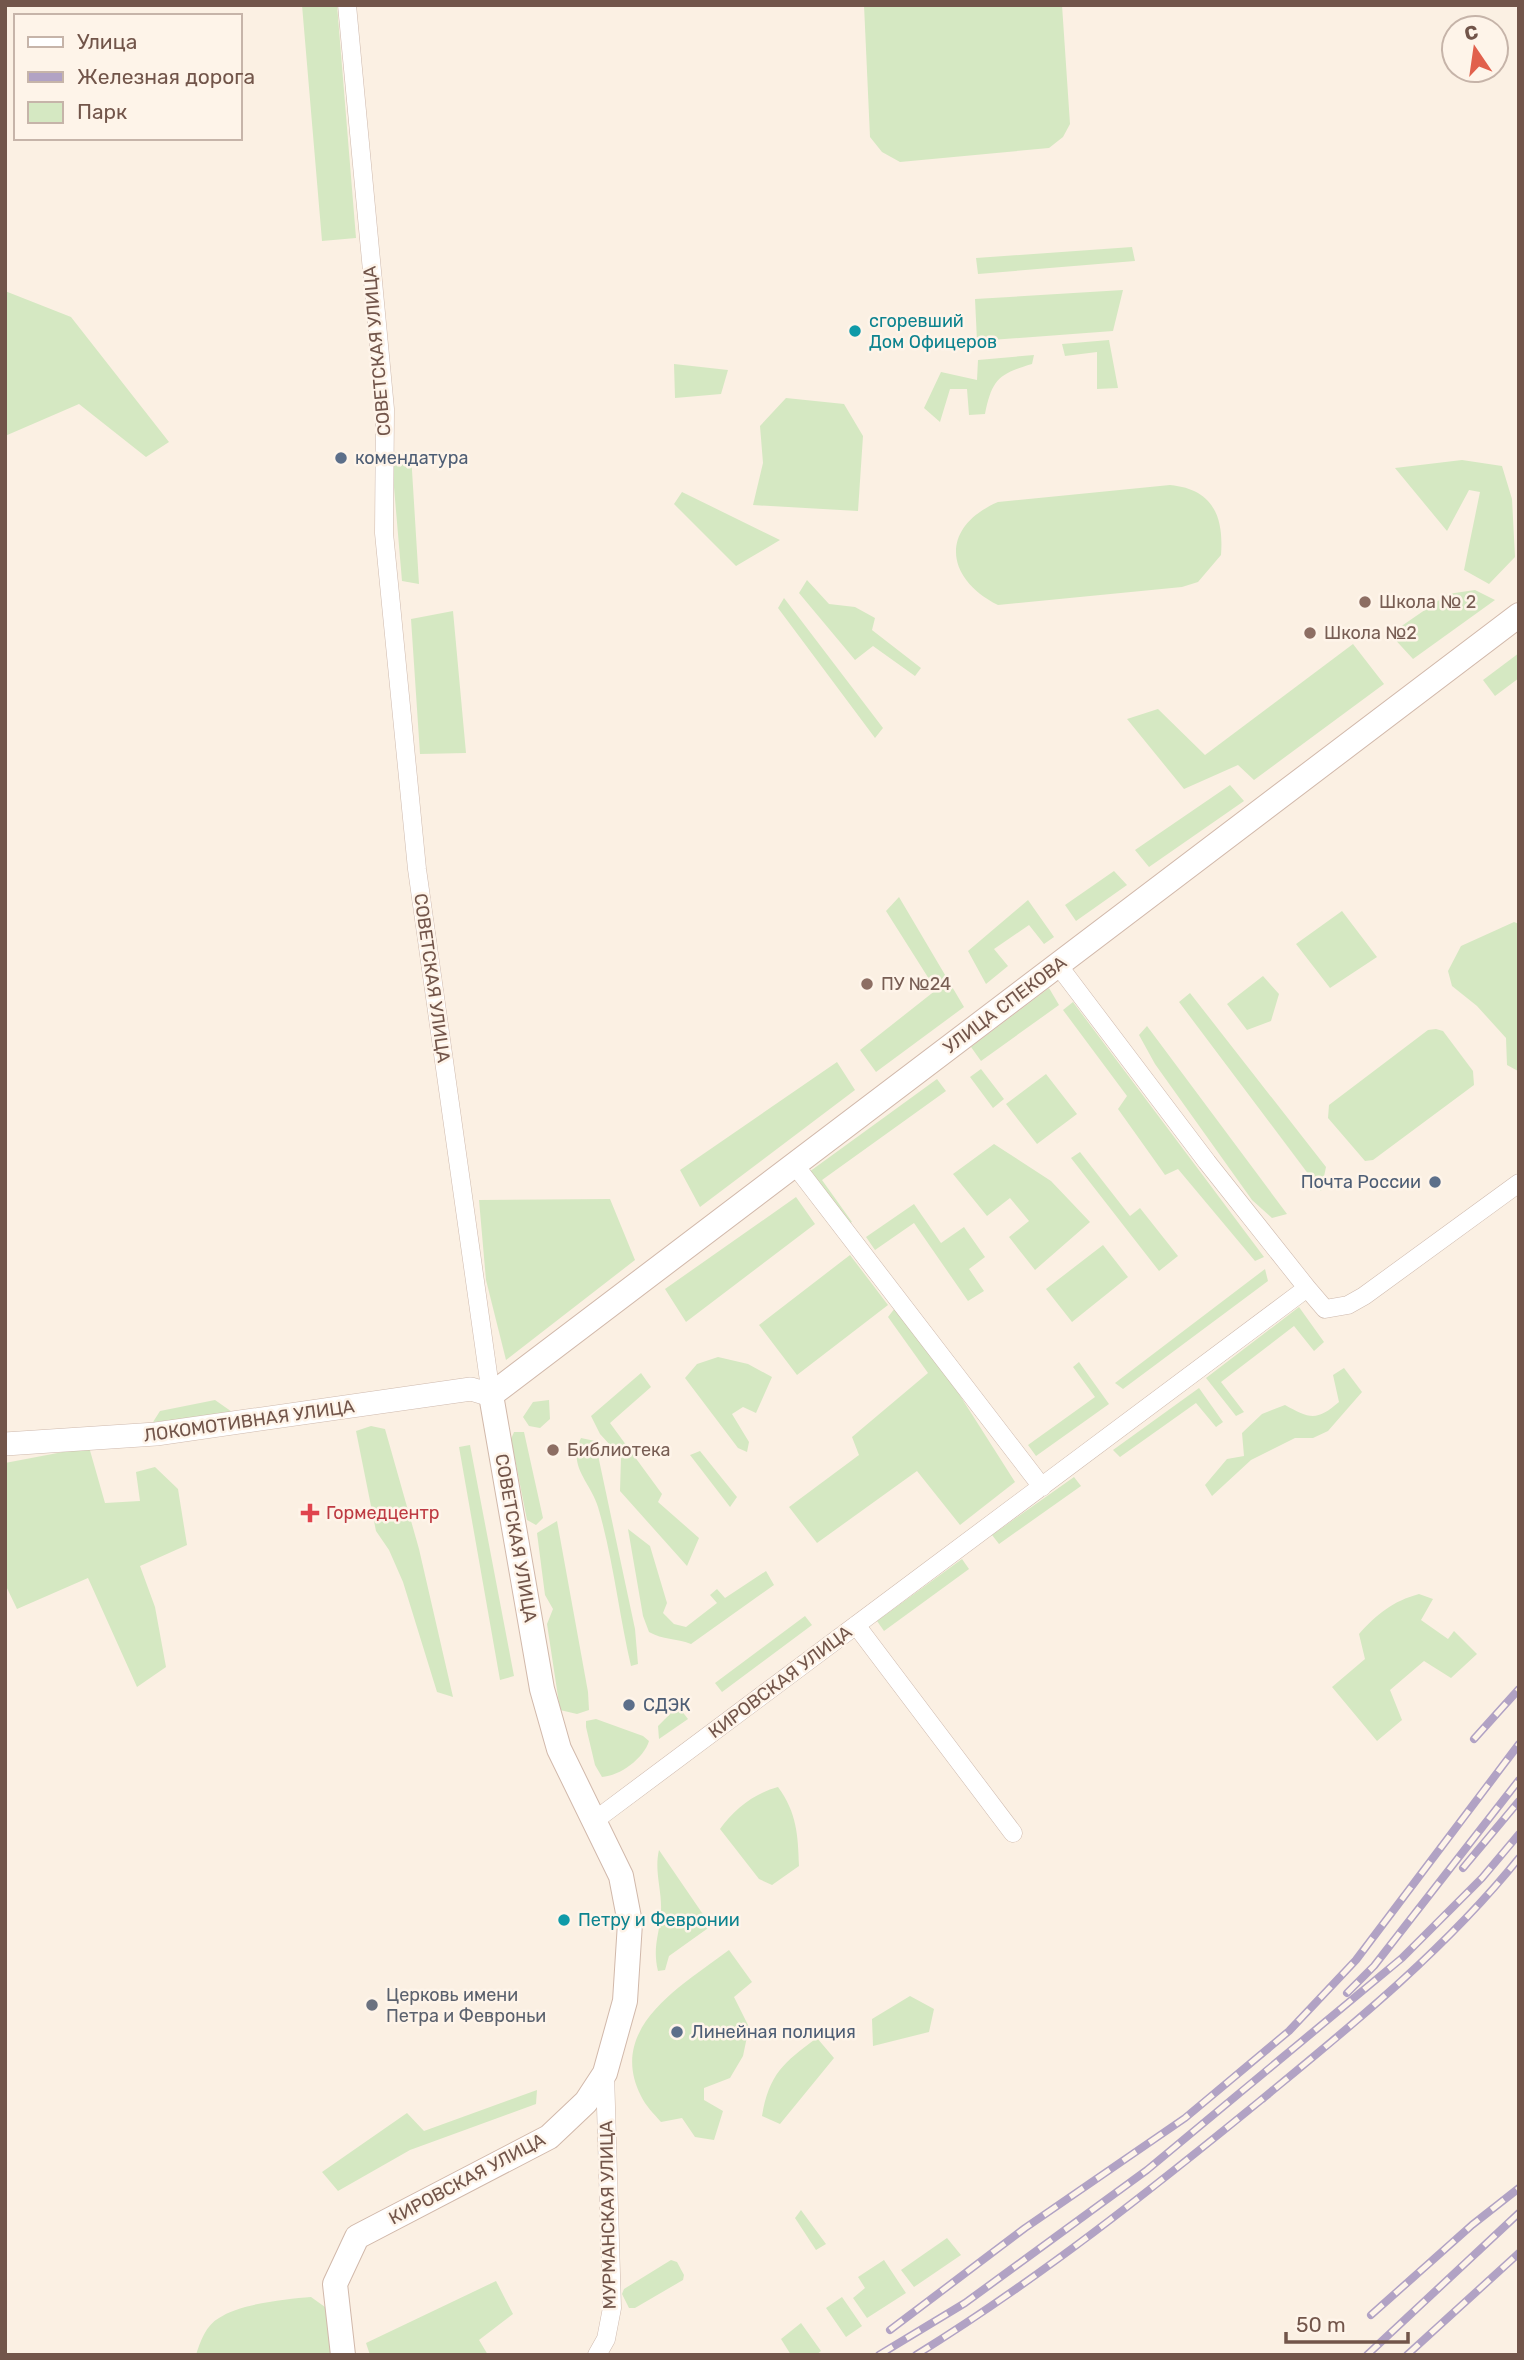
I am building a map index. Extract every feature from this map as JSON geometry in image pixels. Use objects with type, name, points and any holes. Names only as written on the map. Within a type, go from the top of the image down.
[{"type":"main road","name":"УЛИЦА СПЕКОВА","points":[[491,1395],[1519,615]]},
{"type":"main road","name":"СОВЕТСКАЯ УЛИЦА","points":[[491,1395],[542,1689],[559,1749],[594,1821]]},
{"type":"main road","name":"КИРОВСКАЯ УЛИЦА","points":[[343,2355],[335,2284],[357,2237],[549,2137],[586,2102],[605,2073],[625,2001],[630,1923],[621,1876],[594,1821]]},
{"type":"street","name":"СОВЕТСКАЯ УЛИЦА","points":[[347,5],[385,409],[384,533],[417,869],[491,1395]]},
{"type":"street","points":[[1058,965],[1206,1162],[1325,1308],[1356,1301],[1519,1184]]},
{"type":"street","points":[[794,1164],[1042,1488]]},
{"type":"street","name":"КИРОВСКАЯ УЛИЦА","points":[[594,1821],[1307,1287]]},
{"type":"street","name":"ЛОКОМОТИВНАЯ УЛИЦА","points":[[5,1444],[181,1431],[471,1389],[491,1395]]},
{"type":"street","points":[[856,1625],[1013,1833]]},
{"type":"street","name":"МУРМАНСКАЯ УЛИЦА","points":[[597,2355],[606,2339],[612,2308],[605,2073]]},
{"type":"green space","points":[[302,5],[337,5],[356,238],[322,241]]},
{"type":"green space","points":[[864,5],[1062,5],[1070,124],[1063,137],[1049,148],[900,162],[882,152],[870,137]]},
{"type":"green space","points":[[1132,247],[1135,261],[978,274],[976,258]]},
{"type":"green space","points":[[1123,290],[1113,331],[977,341],[975,299]]},
{"type":"green space","points":[[5,291],[71,317],[169,442],[146,457],[79,404],[5,436]]},
{"type":"green space","points":[[1109,340],[1118,388],[1097,389],[1097,352],[1065,356],[1062,344]]},
{"type":"green space","points":[[1034,355],[1032,364],[1011,371],[998,380],[985,414],[969,415],[967,389],[950,389],[940,422],[924,408],[941,372],[977,380],[978,360]]},
{"type":"green space","points":[[674,364],[728,370],[721,394],[675,398]]},
{"type":"green space","points":[[786,398],[844,404],[863,436],[858,511],[753,505],[763,463],[760,426]]},
{"type":"green space","points":[[391,452],[411,454],[419,584],[402,581]]},
{"type":"green space","points":[[1462,460],[1502,466],[1512,499],[1515,557],[1489,584],[1464,570],[1480,492],[1469,490],[1447,531],[1395,468]]},
{"type":"green space","points":[[1170,485],[1196,492],[1212,506],[1217,516],[1221,555],[1198,582],[1182,587],[998,605],[980,594],[967,581],[959,567],[956,553],[958,538],[979,512],[998,502]]},
{"type":"green space","points":[[682,492],[780,540],[736,566],[674,504]]},
{"type":"green space","points":[[807,580],[829,604],[855,607],[875,618],[872,630],[921,668],[915,676],[873,646],[855,660],[799,593]]},
{"type":"green space","points":[[1475,590],[1495,600],[1413,659],[1390,634],[1448,594]]},
{"type":"green space","points":[[784,598],[883,728],[875,738],[778,608]]},
{"type":"green space","points":[[453,611],[466,753],[420,754],[411,619]]},
{"type":"green space","points":[[1353,644],[1384,684],[1254,780],[1238,765],[1184,789],[1127,719],[1158,709],[1205,755]]},
{"type":"green space","points":[[1519,653],[1519,678],[1495,696],[1483,680]]},
{"type":"green space","points":[[1230,785],[1244,801],[1149,867],[1135,850]]},
{"type":"green space","points":[[1114,871],[1127,885],[1076,921],[1065,905]]},
{"type":"green space","points":[[899,897],[964,1007],[876,1072],[860,1050],[936,990],[886,911]]},
{"type":"green space","points":[[1028,900],[1054,937],[1044,944],[1029,925],[994,949],[1008,966],[986,984],[968,951]]},
{"type":"green space","points":[[1342,911],[1377,957],[1330,988],[1296,944]]},
{"type":"green space","points":[[1514,922],[1519,924],[1518,1071],[1507,1065],[1506,1038],[1477,1006],[1452,986],[1448,971],[1461,946]]},
{"type":"green space","points":[[1263,976],[1279,994],[1271,1021],[1247,1030],[1227,1004]]},
{"type":"green space","points":[[1049,988],[1059,1005],[981,1061],[971,1047]]},
{"type":"green space","points":[[1190,993],[1326,1167],[1321,1191],[1179,1002]]},
{"type":"green space","points":[[1073,1002],[1264,1257],[1255,1261],[1178,1169],[1165,1175],[1118,1109],[1127,1096],[1063,1010]]},
{"type":"green space","points":[[1147,1026],[1287,1214],[1272,1218],[1252,1200],[1155,1064],[1139,1035]]},
{"type":"green space","points":[[1428,1030],[1443,1031],[1473,1071],[1474,1085],[1373,1160],[1365,1161],[1328,1118],[1329,1105]]},
{"type":"green space","points":[[837,1062],[855,1090],[700,1207],[680,1170]]},
{"type":"green space","points":[[981,1069],[1004,1099],[993,1108],[970,1077]]},
{"type":"green space","points":[[1046,1074],[1077,1114],[1037,1144],[1006,1104]]},
{"type":"green space","points":[[937,1079],[946,1091],[822,1180],[852,1222],[846,1225],[809,1172]]},
{"type":"green space","points":[[994,1144],[1051,1181],[1090,1222],[1035,1270],[1009,1237],[1029,1221],[1010,1198],[987,1216],[953,1174]]},
{"type":"green space","points":[[1080,1152],[1130,1216],[1140,1208],[1178,1256],[1159,1271],[1071,1158]]},
{"type":"green space","points":[[796,1197],[815,1224],[686,1322],[665,1289]]},
{"type":"green space","points":[[610,1199],[635,1260],[506,1360],[486,1280],[479,1200]]},
{"type":"green space","points":[[914,1204],[941,1243],[964,1227],[985,1257],[969,1269],[984,1291],[968,1301],[914,1223],[875,1250],[866,1237]]},
{"type":"green space","points":[[1103,1245],[1128,1277],[1072,1322],[1046,1289]]},
{"type":"green space","points":[[850,1255],[888,1305],[797,1375],[759,1325]]},
{"type":"green space","points":[[1265,1269],[1268,1281],[1123,1389],[1115,1383]]},
{"type":"green space","points":[[1299,1307],[1324,1342],[1314,1351],[1294,1326],[1221,1382],[1244,1412],[1236,1416],[1206,1378]]},
{"type":"green space","points":[[895,1308],[952,1383],[1015,1482],[960,1525],[917,1471],[817,1543],[789,1507],[859,1455],[852,1437],[928,1373],[888,1317]]},
{"type":"green space","points":[[718,1357],[748,1364],[772,1377],[756,1413],[743,1407],[732,1414],[749,1442],[747,1452],[738,1448],[685,1378],[697,1364]]},
{"type":"green space","points":[[1079,1362],[1109,1404],[1036,1456],[1028,1445],[1095,1397],[1073,1367]]},
{"type":"green space","points":[[1344,1368],[1362,1392],[1328,1431],[1313,1438],[1295,1438],[1251,1460],[1212,1496],[1205,1485],[1227,1459],[1244,1456],[1242,1433],[1262,1414],[1285,1405],[1307,1415],[1325,1412],[1339,1402],[1333,1375]]},
{"type":"green space","points":[[641,1373],[651,1387],[610,1423],[662,1494],[658,1502],[699,1538],[687,1566],[620,1491],[621,1457],[600,1434],[591,1416]]},
{"type":"green space","points":[[1199,1388],[1223,1422],[1216,1427],[1196,1403],[1120,1457],[1113,1450]]},
{"type":"green space","points":[[215,1400],[235,1414],[153,1422],[160,1411]]},
{"type":"green space","points":[[549,1400],[550,1419],[540,1428],[529,1426],[523,1417],[533,1402]]},
{"type":"green space","points":[[371,1426],[385,1429],[419,1549],[453,1697],[437,1692],[403,1582],[389,1550],[376,1531],[356,1431]]},
{"type":"green space","points":[[514,1432],[524,1432],[543,1518],[536,1525],[527,1520],[511,1439]]},
{"type":"green space","points":[[581,1438],[595,1441],[635,1629],[638,1664],[631,1666],[598,1507],[578,1465],[577,1448]]},
{"type":"green space","points":[[470,1445],[514,1676],[500,1680],[459,1447]]},
{"type":"green space","points":[[89,1447],[105,1503],[140,1501],[136,1472],[155,1467],[178,1489],[187,1545],[140,1566],[155,1607],[166,1667],[137,1687],[88,1578],[17,1609],[5,1584],[5,1463]]},
{"type":"green space","points":[[700,1451],[737,1497],[730,1507],[690,1455]]},
{"type":"green space","points":[[1074,1477],[1081,1486],[999,1544],[992,1535]]},
{"type":"green space","points":[[557,1521],[588,1692],[589,1710],[577,1714],[560,1710],[547,1624],[553,1609],[545,1595],[537,1533]]},
{"type":"green space","points":[[628,1529],[650,1546],[667,1603],[663,1613],[674,1624],[686,1627],[717,1603],[710,1595],[717,1589],[725,1598],[766,1571],[774,1585],[691,1644],[654,1635],[649,1632],[643,1616]]},
{"type":"green space","points":[[962,1559],[969,1569],[884,1631],[877,1621]]},
{"type":"green space","points":[[1419,1594],[1433,1599],[1421,1620],[1448,1639],[1454,1631],[1477,1654],[1451,1678],[1424,1661],[1390,1690],[1402,1720],[1377,1741],[1332,1687],[1365,1659],[1359,1634],[1393,1604]]},
{"type":"green space","points":[[805,1616],[812,1625],[722,1692],[715,1683]]},
{"type":"green space","points":[[681,1710],[688,1719],[659,1739],[658,1726],[671,1713]]},
{"type":"green space","points":[[596,1719],[643,1736],[649,1741],[637,1760],[609,1776],[602,1777],[595,1765],[586,1727],[586,1721]]},
{"type":"green space","points":[[778,1787],[789,1806],[795,1825],[799,1866],[772,1885],[759,1879],[720,1829],[746,1803],[761,1793]]},
{"type":"green space","points":[[659,1850],[711,1926],[669,1956],[665,1970],[658,1971],[656,1947],[661,1911],[657,1865]]},
{"type":"green space","points":[[729,1950],[752,1982],[734,1997],[749,2027],[743,2056],[730,2078],[704,2088],[704,2100],[723,2111],[714,2140],[695,2137],[682,2118],[661,2122],[653,2113],[641,2096],[633,2071],[634,2049],[641,2029],[655,2010],[672,1993]]},
{"type":"green space","points":[[910,1996],[934,2009],[929,2032],[873,2046],[872,2019]]},
{"type":"green space","points":[[817,2038],[834,2058],[780,2124],[762,2116],[769,2089],[780,2070],[795,2054]]},
{"type":"green space","points":[[537,2090],[536,2104],[410,2150],[338,2191],[322,2172],[407,2113],[424,2131]]},
{"type":"green space","points":[[801,2210],[826,2244],[816,2250],[795,2218]]},
{"type":"green space","points":[[947,2238],[961,2255],[914,2287],[901,2270]]},
{"type":"green space","points":[[671,2260],[677,2262],[684,2275],[683,2280],[635,2308],[629,2308],[622,2294],[624,2289]]},
{"type":"green space","points":[[884,2260],[906,2293],[867,2318],[853,2298],[865,2288],[858,2277]]},
{"type":"green space","points":[[496,2281],[513,2314],[479,2340],[488,2355],[370,2355],[366,2343]]},
{"type":"green space","points":[[311,2297],[325,2307],[332,2355],[196,2355],[207,2329],[214,2321],[228,2313],[263,2303]]},
{"type":"green space","points":[[842,2297],[862,2326],[846,2337],[826,2308]]},
{"type":"green space","points":[[801,2323],[821,2351],[816,2355],[791,2355],[781,2339]]},
{"type":"railway","points":[[1474,1739],[1519,1689]]},
{"type":"railway","points":[[890,2330],[1025,2228],[1185,2118],[1289,2031],[1356,1960],[1519,1744]]},
{"type":"railway","points":[[1347,1993],[1374,1966],[1519,1780]]},
{"type":"railway","points":[[1463,1868],[1519,1801]]},
{"type":"railway","points":[[879,2355],[965,2303],[1147,2170],[1402,1958],[1482,1878],[1519,1834]]},
{"type":"railway","points":[[916,2355],[1093,2233],[1295,2072],[1429,1955],[1519,1858]]},
{"type":"railway","points":[[1371,2315],[1472,2225],[1519,2188]]},
{"type":"railway","points":[[1367,2355],[1519,2213]]},
{"type":"railway","points":[[1407,2355],[1519,2253]]},
{"type":"place","name":"сгоревший Дом Офицеров","points":[[855,331]]},
{"type":"place","name":"комендатура","points":[[341,458]]},
{"type":"place","name":"Школа № 2","points":[[1365,602]]},
{"type":"place","name":"Школа №2","points":[[1310,633]]},
{"type":"place","name":"ПУ №24","points":[[867,984]]},
{"type":"place","name":"Почта России","points":[[1435,1182]]},
{"type":"place","name":"Библиотека","points":[[553,1450]]},
{"type":"place","name":"Гормедцентр","points":[[310,1513]]},
{"type":"place","name":"СДЭК","points":[[629,1705]]},
{"type":"place","name":"Петру и Февронии","points":[[564,1920]]},
{"type":"place","name":"Церковь имени Петра и Февроньи","points":[[372,2005]]},
{"type":"place","name":"Линейная полиция","points":[[677,2032]]}]
